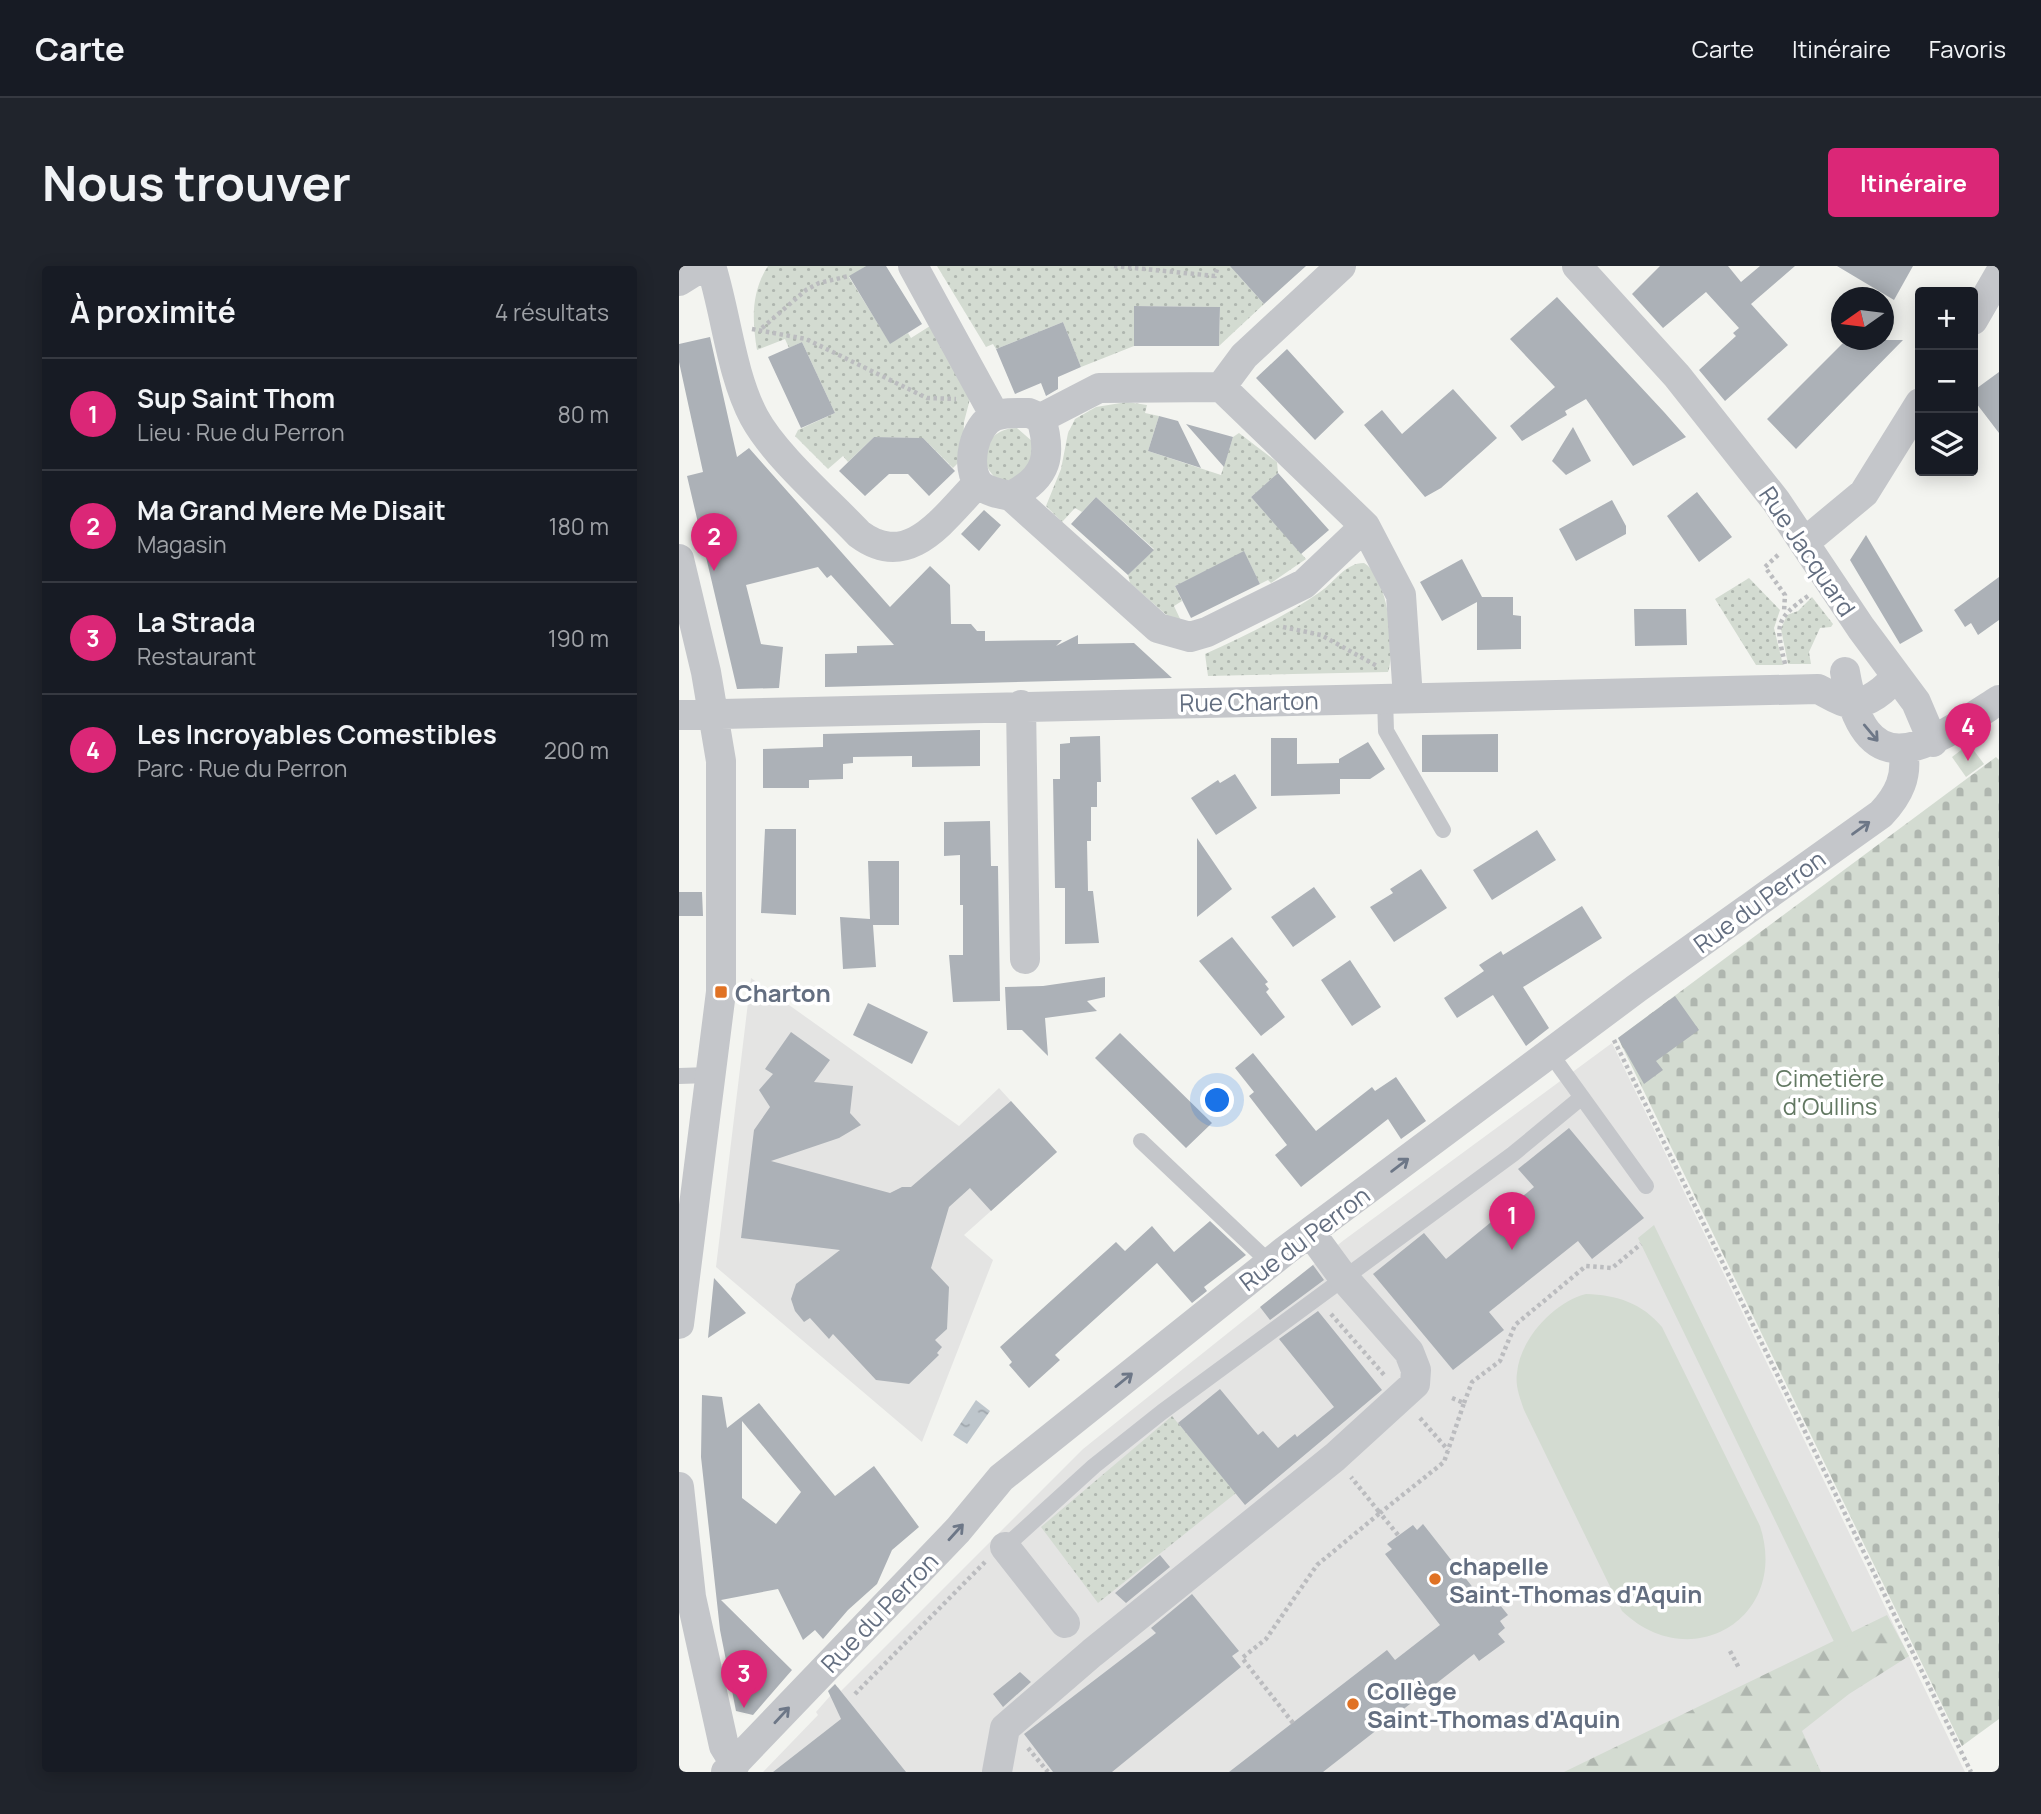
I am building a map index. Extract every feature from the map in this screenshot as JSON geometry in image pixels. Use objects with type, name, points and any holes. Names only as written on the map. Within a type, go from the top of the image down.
[{"type":"street","points":[[679,281],[703,266]]},
{"type":"street","points":[[711,266],[742,386],[754,417],[775,444],[859,534],[873,544],[887,548],[904,548],[918,542],[978,484]]},
{"type":"street","points":[[913,266],[989,404],[985,423],[976,438],[973,471],[978,484],[989,491],[1011,496],[1158,628],[1190,637],[1258,608],[1304,584],[1365,526]]},
{"type":"street","points":[[1221,387],[1244,356],[1341,266]]},
{"type":"street","name":"Rue Jacquard","points":[[1577,266],[1677,376],[1794,546],[1861,628],[1916,702],[1933,742]]},
{"type":"street","points":[[1978,311],[1999,275]]},
{"type":"street","points":[[989,404],[1041,418],[1099,388],[1221,387],[1365,526],[1401,595],[1392,688]]},
{"type":"street","points":[[1794,546],[1864,493],[1915,411]]},
{"type":"street","points":[[1011,496],[1038,477],[1046,459],[1047,440],[1041,418]]},
{"type":"street","points":[[679,559],[721,761],[721,992],[679,1324]]},
{"type":"street","points":[[1818,689],[1845,672],[1853,658],[1861,628]]},
{"type":"street","points":[[1845,672],[1850,704],[1872,737],[1884,746],[1903,750],[1933,742],[1999,700]]},
{"type":"street","points":[[1850,704],[1867,699],[1890,685],[1896,675]]},
{"type":"street","name":"Rue Charton","points":[[679,715],[1021,705],[1392,688],[1818,689],[1850,704]]},
{"type":"street","points":[[1021,705],[1025,959]]},
{"type":"street","name":"Rue du Perron","points":[[731,1768],[958,1530],[1001,1478],[1310,1232],[1602,1014],[1881,814],[1895,799],[1907,769],[1903,750]]},
{"type":"street","points":[[997,1772],[1005,1728],[1079,1637],[1335,1457],[1415,1384],[1416,1370],[1409,1352],[1343,1277],[1310,1232]]},
{"type":"street","points":[[679,1487],[691,1597],[731,1768]]},
{"type":"street","points":[[1005,1546],[1079,1637]]},
{"type":"lane","points":[[1392,688],[1386,731],[1443,830]]},
{"type":"lane","points":[[1551,1053],[1646,1186]]},
{"type":"lane","points":[[679,1076],[709,1075]]},
{"type":"lane","points":[[1005,1546],[1113,1450],[1343,1277],[1513,1154],[1582,1097]]},
{"type":"lane","points":[[1141,1141],[1270,1263]]},
{"type":"path","points":[[1114,266],[1199,276],[1215,276],[1218,266]]},
{"type":"path","points":[[747,330],[771,323],[806,290],[819,283],[849,276]]},
{"type":"path","points":[[760,328],[818,345],[927,398],[989,404]]},
{"type":"path","points":[[1786,668],[1777,633],[1784,612],[1784,595],[1765,567],[1794,546]]},
{"type":"path","points":[[1784,612],[1813,592]]},
{"type":"path","points":[[1258,608],[1275,623],[1321,635],[1392,688]]},
{"type":"path","points":[[1602,1014],[1972,1772]]},
{"type":"path","points":[[1293,1723],[1242,1658],[1266,1639],[1317,1565],[1444,1462],[1472,1382],[1500,1361],[1515,1325],[1586,1266],[1612,1268],[1641,1244]]},
{"type":"path","points":[[1317,1297],[1448,1450]]},
{"type":"path","points":[[1452,1398],[1464,1403]]},
{"type":"path","points":[[1335,1457],[1398,1535]]},
{"type":"path","points":[[855,1694],[971,1572],[1005,1546]]},
{"type":"path","points":[[1730,1651],[1739,1668]]},
{"type":"shaded area","points":[[751,978],[959,1126],[999,1088],[1057,1152],[964,1235],[993,1260],[922,1442],[716,1267]]},
{"type":"shaded area","points":[[1612,1043],[1965,1772],[763,1772],[818,1715],[816,1712],[838,1687],[841,1691],[1083,1449],[1344,1240]]},
{"type":"green space","points":[[768,266],[866,266],[849,277],[890,343],[908,333],[911,338],[930,326],[971,395],[964,422],[963,458],[953,468],[923,438],[874,437],[848,462],[843,456],[828,469],[795,436],[798,430],[835,413],[802,342],[789,348],[785,339],[757,350],[754,306],[758,286]]},
{"type":"green space","points":[[937,266],[1245,266],[1237,274],[1264,304],[1219,346],[1220,307],[1134,306],[1134,346],[1081,367],[1063,322],[996,349],[993,344],[986,347]]},
{"type":"green space","points":[[1127,402],[1147,405],[1145,413],[1159,416],[1148,451],[1221,475],[1233,437],[1239,433],[1277,462],[1278,473],[1251,497],[1306,559],[1271,583],[1268,580],[1260,584],[1244,552],[1175,586],[1182,601],[1174,606],[1183,625],[1171,619],[1130,583],[1128,575],[1154,549],[1096,497],[1082,512],[1075,508],[1062,522],[1046,506],[1061,469],[1068,433],[1075,419],[1096,407]]},
{"type":"green space","points":[[1017,428],[1033,442],[1032,461],[1014,481],[997,479],[986,463],[987,446],[998,433]]},
{"type":"green space","points":[[1364,563],[1379,582],[1388,613],[1391,646],[1388,672],[1208,676],[1205,654],[1278,618],[1320,592],[1351,566]]},
{"type":"green space","points":[[1749,578],[1780,610],[1774,628],[1783,665],[1756,665],[1715,599]]},
{"type":"green space","points":[[1812,597],[1833,624],[1831,627],[1820,628],[1809,652],[1811,664],[1788,664],[1781,629],[1787,615],[1798,611]]},
{"type":"green space","points":[[1969,744],[1984,764],[1966,777],[1952,757]]},
{"type":"green space","name":"Cimetière d'Oullins","points":[[1996,757],[1999,760],[1999,1719],[1962,1746],[1618,1038]]},
{"type":"green space","points":[[1654,1225],[1857,1642],[1838,1650],[1638,1238]]},
{"type":"green space","points":[[1586,1294],[1608,1296],[1628,1302],[1646,1312],[1662,1327],[1760,1526],[1766,1559],[1761,1587],[1748,1611],[1728,1628],[1704,1637],[1677,1638],[1649,1630],[1622,1611],[1524,1410],[1517,1378],[1525,1347],[1551,1314],[1574,1298]]},
{"type":"green space","points":[[1172,1416],[1236,1493],[1098,1603],[1041,1527]]},
{"type":"green space","points":[[1887,1615],[1909,1656],[1849,1694],[1802,1731],[1821,1772],[1564,1772]]},
{"type":"water","points":[[976,1400],[990,1411],[967,1444],[953,1435]]},
{"type":"building","points":[[866,266],[886,266],[922,324],[890,344],[849,276]]},
{"type":"building","points":[[1230,266],[1306,266],[1264,304]]},
{"type":"building","points":[[1660,266],[1728,266],[1741,282],[1760,266],[1795,266],[1751,304],[1788,345],[1725,401],[1699,370],[1736,336],[1733,333],[1739,328],[1706,292],[1663,328],[1632,294]]},
{"type":"building","points":[[1837,266],[1913,266],[1894,300],[1894,287],[1872,287]]},
{"type":"building","points":[[1557,297],[1686,437],[1633,466],[1586,399],[1565,411],[1567,415],[1522,441],[1510,426],[1555,387],[1510,339]]},
{"type":"building","points":[[1134,306],[1220,307],[1219,346],[1134,346]]},
{"type":"building","points":[[1063,322],[1081,367],[1058,377],[1058,389],[1046,396],[1041,383],[1015,394],[996,349]]},
{"type":"building","points":[[710,337],[737,457],[749,448],[890,607],[930,566],[950,585],[951,624],[971,624],[977,631],[985,631],[985,641],[1062,640],[1056,646],[1078,635],[1078,644],[1134,643],[1172,678],[825,687],[825,654],[857,653],[857,646],[894,645],[831,575],[827,578],[818,567],[746,585],[761,644],[783,647],[779,688],[737,689],[687,476],[703,472],[679,362],[679,344]]},
{"type":"building","points":[[1894,340],[1903,340],[1894,349]]},
{"type":"building","points":[[802,342],[835,413],[801,428],[768,357]]},
{"type":"building","points":[[1287,349],[1344,412],[1315,440],[1256,378]]},
{"type":"building","points":[[1836,350],[1893,350],[1796,449],[1767,419]]},
{"type":"building","points":[[1999,372],[1999,433],[1978,406],[1978,387]]},
{"type":"building","points":[[1453,389],[1497,438],[1441,488],[1425,497],[1364,425],[1382,410],[1402,434]]},
{"type":"building","points":[[1159,416],[1178,421],[1201,468],[1148,451]]},
{"type":"building","points":[[1186,424],[1233,437],[1224,467]]},
{"type":"building","points":[[1573,427],[1591,461],[1566,475],[1552,461]]},
{"type":"building","points":[[874,437],[923,438],[955,471],[929,496],[908,474],[889,474],[865,496],[839,471]]},
{"type":"building","points":[[1278,473],[1329,530],[1301,554],[1251,497]]},
{"type":"building","points":[[1697,492],[1732,537],[1699,562],[1667,516]]},
{"type":"building","points":[[1096,497],[1154,550],[1128,575],[1071,524]]},
{"type":"building","points":[[1612,500],[1626,526],[1626,534],[1576,561],[1559,529]]},
{"type":"building","points":[[984,510],[1001,525],[979,551],[961,534]]},
{"type":"building","points":[[1866,535],[1923,631],[1900,644],[1850,560]]},
{"type":"building","points":[[1244,551],[1260,584],[1191,618],[1175,586]]},
{"type":"building","points":[[1462,559],[1482,597],[1513,597],[1513,615],[1521,616],[1521,649],[1477,650],[1477,602],[1442,621],[1420,582]]},
{"type":"building","points":[[1999,577],[1999,620],[1978,635],[1971,623],[1965,627],[1954,610]]},
{"type":"building","points":[[1634,609],[1686,609],[1687,645],[1635,646]]},
{"type":"building","points":[[980,730],[980,766],[912,767],[912,756],[853,757],[853,763],[843,764],[843,779],[809,780],[809,788],[763,788],[763,749],[823,747],[823,734]]},
{"type":"building","points":[[1498,734],[1498,772],[1422,772],[1422,735]]},
{"type":"building","points":[[1100,736],[1101,782],[1097,782],[1097,807],[1091,807],[1091,841],[1087,841],[1088,891],[1093,891],[1099,943],[1065,944],[1065,888],[1055,888],[1053,779],[1060,779],[1060,744],[1070,743],[1070,737]]},
{"type":"building","points":[[1271,738],[1297,738],[1297,764],[1339,763],[1339,759],[1368,742],[1385,769],[1370,779],[1340,779],[1340,794],[1271,796]]},
{"type":"building","points":[[1235,774],[1257,808],[1216,835],[1191,798],[1218,780],[1220,783]]},
{"type":"building","points":[[990,821],[991,866],[998,866],[1000,1001],[953,1002],[949,955],[963,955],[963,905],[960,905],[960,855],[944,856],[944,822]]},
{"type":"building","points":[[765,829],[796,829],[796,915],[761,913]]},
{"type":"building","points":[[1537,830],[1556,860],[1492,900],[1473,870]]},
{"type":"building","points":[[1197,838],[1232,889],[1197,917]]},
{"type":"building","points":[[868,861],[899,861],[899,925],[873,925],[876,967],[843,969],[840,917],[870,919]]},
{"type":"building","points":[[1421,869],[1447,908],[1394,942],[1370,907],[1393,893],[1390,889]]},
{"type":"building","points":[[1314,887],[1336,917],[1293,947],[1271,917]]},
{"type":"building","points":[[679,892],[702,892],[703,916],[679,916]]},
{"type":"building","points":[[1582,906],[1602,938],[1523,987],[1549,1028],[1526,1046],[1493,995],[1457,1018],[1444,998],[1484,971],[1479,965],[1501,951],[1503,955]]},
{"type":"building","points":[[1232,937],[1268,982],[1265,984],[1269,989],[1266,992],[1285,1017],[1261,1036],[1199,961]]},
{"type":"building","points":[[1350,960],[1381,1007],[1352,1026],[1321,980]]},
{"type":"building","points":[[1105,977],[1105,997],[1087,1001],[1097,1011],[1045,1018],[1048,1056],[1022,1030],[1007,1030],[1005,987],[1043,986]]},
{"type":"building","points":[[1675,996],[1699,1030],[1656,1061],[1663,1070],[1644,1084],[1618,1038]]},
{"type":"building","points":[[868,1003],[928,1032],[912,1064],[853,1035]]},
{"type":"building","points":[[791,1032],[830,1060],[814,1082],[853,1086],[850,1113],[861,1125],[839,1138],[771,1161],[890,1193],[902,1187],[911,1187],[1011,1101],[1057,1152],[991,1211],[970,1188],[949,1207],[931,1268],[949,1287],[947,1329],[935,1340],[942,1347],[937,1353],[939,1355],[909,1384],[876,1380],[833,1334],[829,1339],[810,1318],[804,1322],[795,1311],[791,1299],[796,1284],[840,1250],[741,1238],[754,1130],[770,1107],[759,1090],[773,1074],[765,1069]]},
{"type":"building","points":[[1120,1033],[1212,1123],[1186,1148],[1095,1058]]},
{"type":"building","points":[[1253,1053],[1316,1131],[1372,1087],[1375,1091],[1396,1077],[1426,1121],[1401,1139],[1388,1119],[1301,1187],[1275,1155],[1287,1145],[1249,1096],[1254,1092],[1235,1068]]},
{"type":"building","points":[[1569,1128],[1644,1218],[1592,1259],[1578,1241],[1489,1312],[1504,1330],[1453,1370],[1373,1274],[1424,1233],[1446,1259],[1534,1187],[1518,1169]]},
{"type":"building","points":[[1210,1221],[1246,1255],[1204,1287],[1207,1291],[1192,1303],[1157,1263],[1055,1355],[1060,1360],[1029,1388],[1009,1365],[1012,1362],[1000,1347],[1116,1242],[1125,1251],[1152,1226],[1174,1252]]},
{"type":"building","points":[[1313,1265],[1324,1280],[1270,1320],[1260,1307]]},
{"type":"building","points":[[714,1278],[746,1313],[708,1338]]},
{"type":"building","points":[[1318,1311],[1382,1390],[1245,1505],[1178,1423],[1220,1389],[1258,1435],[1263,1431],[1278,1448],[1295,1434],[1297,1437],[1334,1407],[1279,1339]]},
{"type":"building","points":[[702,1395],[722,1397],[727,1428],[759,1403],[835,1496],[874,1466],[919,1527],[892,1550],[877,1584],[848,1610],[823,1639],[815,1630],[803,1640],[778,1589],[721,1600],[792,1670],[753,1715],[736,1711],[720,1630],[701,1457]],"holes":[[[742,1421],[801,1492],[776,1524],[742,1498]]]},
{"type":"building","points":[[1423,1524],[1478,1594],[1485,1601],[1492,1595],[1508,1615],[1500,1621],[1505,1628],[1498,1634],[1505,1642],[1479,1661],[1474,1654],[1323,1772],[1229,1772],[1387,1650],[1395,1660],[1440,1625],[1385,1554],[1392,1549],[1387,1544],[1413,1525],[1417,1530]]},
{"type":"building","points":[[1160,1555],[1170,1567],[1126,1603],[1115,1593]]},
{"type":"building","points":[[1192,1594],[1239,1651],[1232,1656],[1241,1667],[1112,1772],[1053,1772],[1024,1734],[1156,1633],[1151,1628]]},
{"type":"building","points":[[1020,1672],[1031,1682],[1003,1707],[993,1694]]},
{"type":"building","points":[[835,1684],[906,1772],[773,1772],[841,1719],[828,1691]]},
{"type":"place","name":"Ma Grand Mere Me Disait","points":[[714,571]]},
{"type":"place","name":"Les Incroyables Comestibles","points":[[1968,761]]},
{"type":"place","name":"Charton","points":[[721,992]]},
{"type":"place","name":"Sup Saint Thom","points":[[1512,1250]]},
{"type":"place","name":"chapelle Saint-Thomas d'Aquin","points":[[1435,1579]]},
{"type":"place","name":"Collège Saint-Thomas d'Aquin","points":[[1353,1704]]},
{"type":"place","name":"La Strada","points":[[744,1708]]}]
